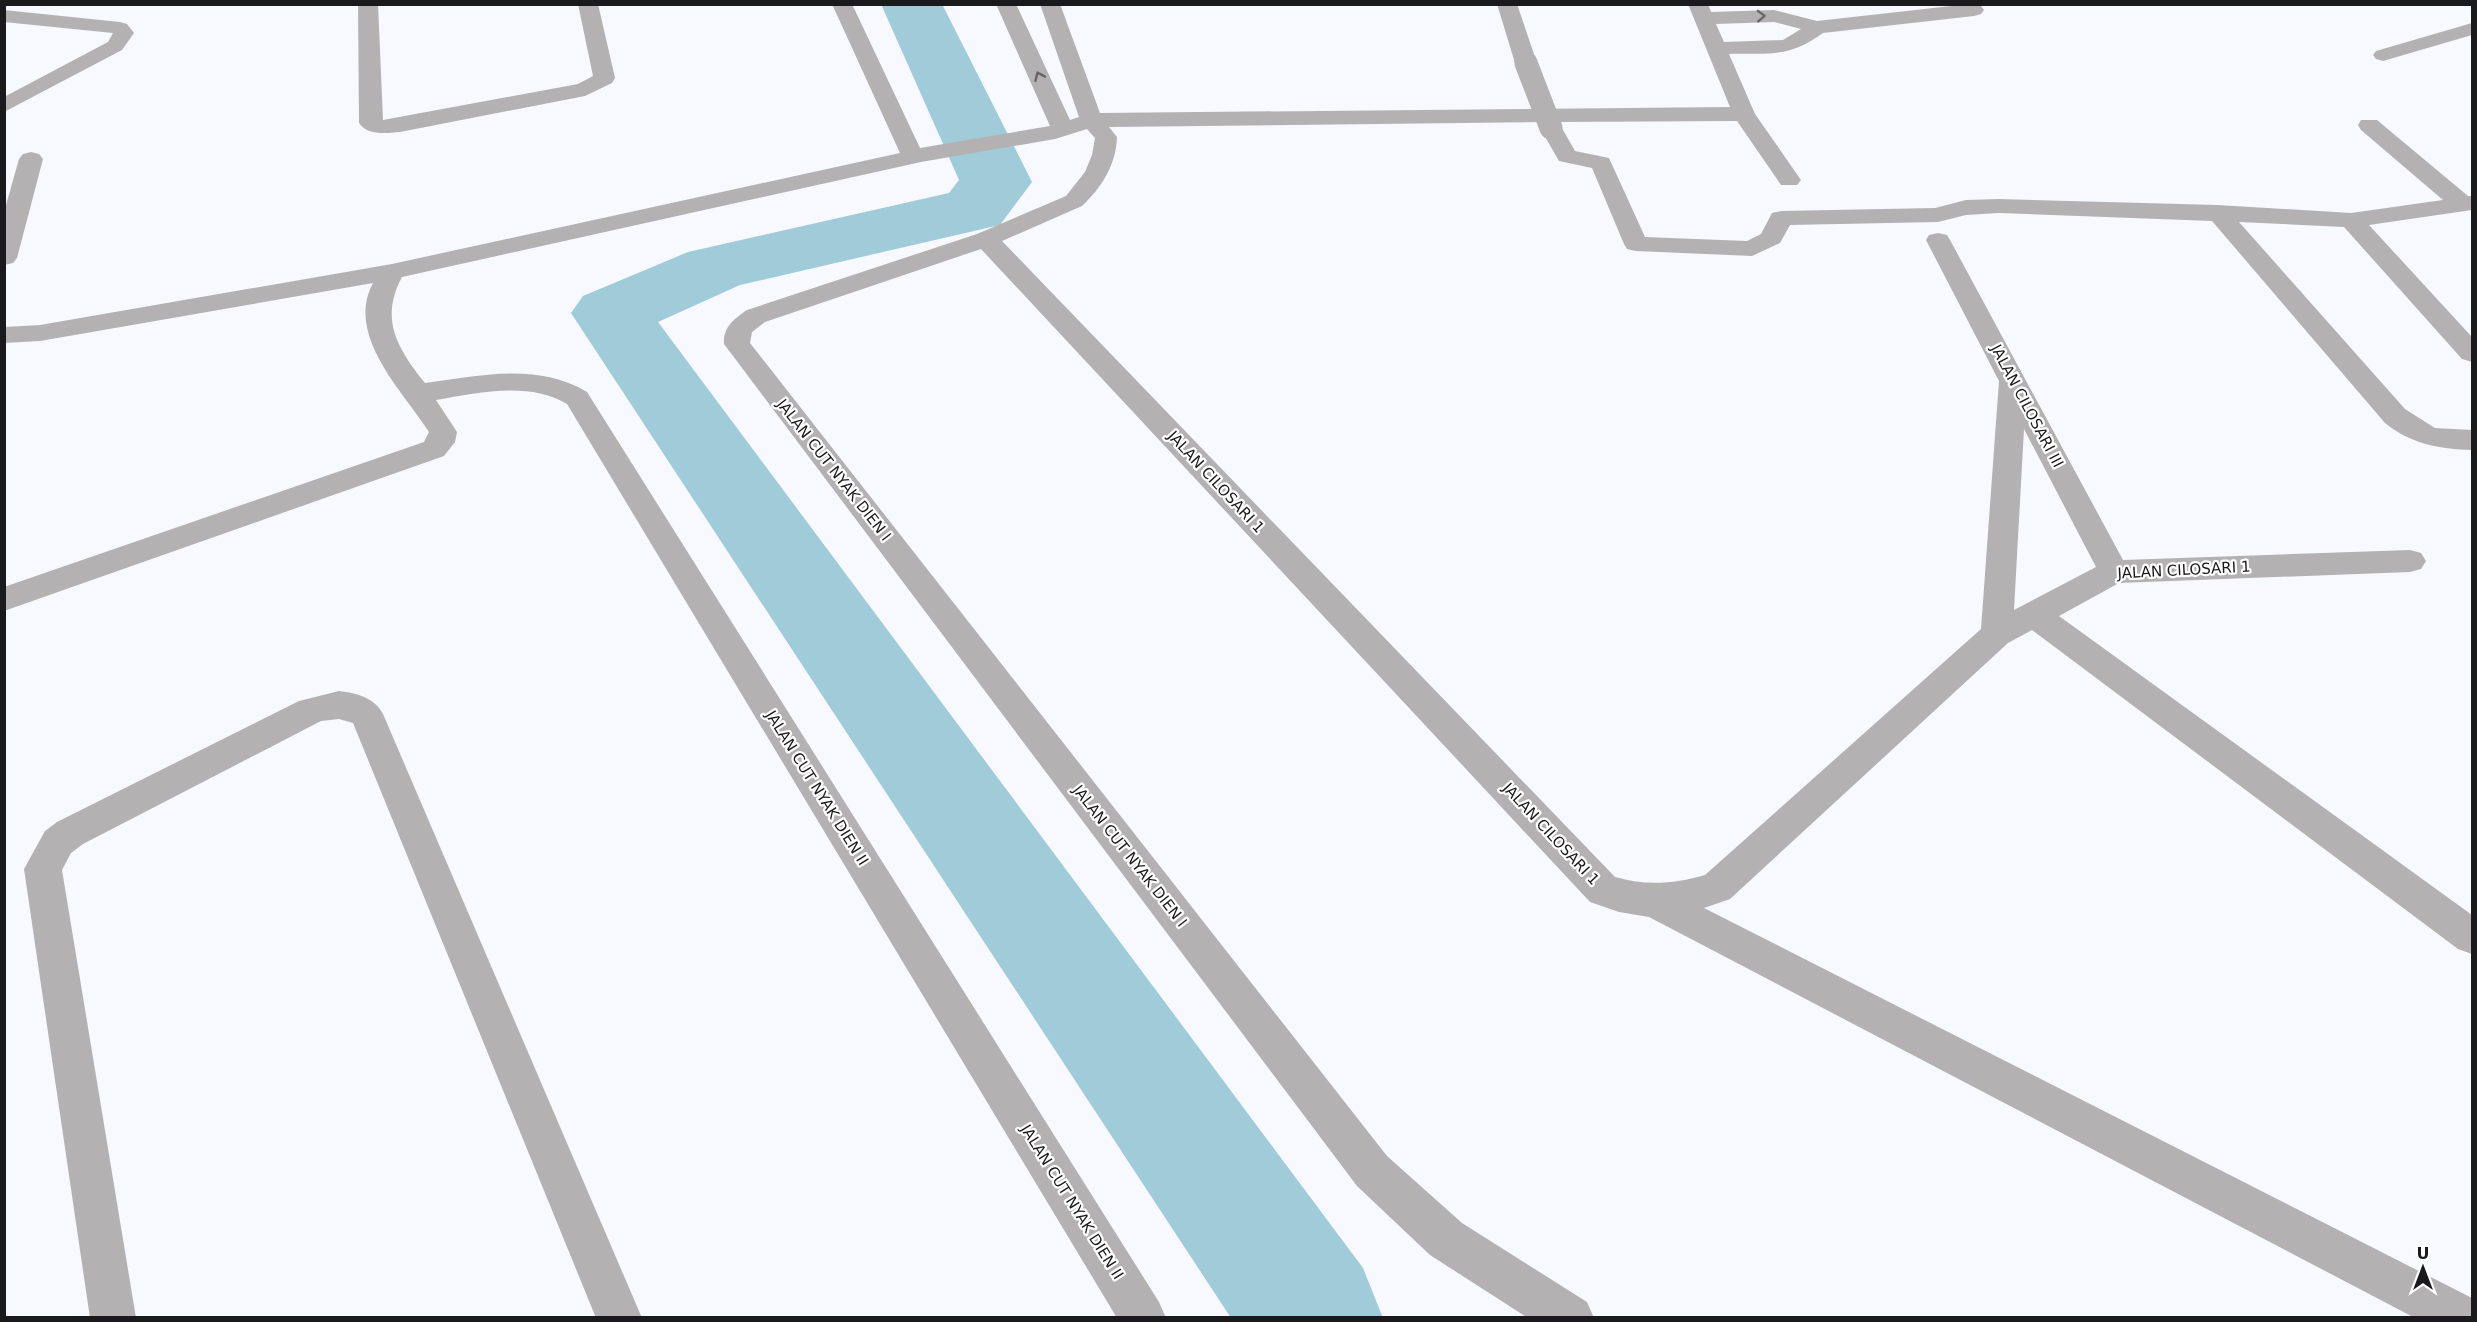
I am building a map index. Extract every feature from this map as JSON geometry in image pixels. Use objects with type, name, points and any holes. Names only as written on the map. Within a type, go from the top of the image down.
[{"type":"street","points":[[368,4],[370,123],[381,127],[562,93],[598,84],[604,78],[588,4]]},
{"type":"street","points":[[842,4],[917,156]]},
{"type":"street","points":[[1006,4],[1059,131]]},
{"type":"street","points":[[986,239],[1074,201],[1085,191],[1106,152],[1106,137],[1091,120],[1050,4]]},
{"type":"street","points":[[1507,4],[1526,63],[1551,128],[1567,156],[1601,163],[1636,244],[1752,249],[1771,238],[1781,218],[1938,215],[1948,210],[1988,207],[2217,212],[2351,220],[2468,204]]},
{"type":"street","points":[[1789,180],[1744,114],[1701,11],[1774,16],[1817,27],[1974,10]]},
{"type":"street","points":[[4,16],[120,28],[124,33],[115,46],[4,106]]},
{"type":"street","points":[[1716,48],[1787,46],[1817,27]]},
{"type":"street","points":[[2383,55],[2472,29]]},
{"type":"street","points":[[4,335],[40,333],[392,272],[917,156],[1059,131],[1091,120],[1744,114]]},
{"type":"street","points":[[2369,125],[2468,204]]},
{"type":"street","points":[[4,258],[31,159]]},
{"type":"street","points":[[2217,212],[2395,416],[2412,431],[2432,438],[2472,440]]},
{"type":"street","points":[[2351,220],[2472,353]]},
{"type":"street","name":"JALAN CUT NYAK DIEN I","points":[[986,239],[756,316],[741,326],[736,336],[737,344],[1372,1171],[1446,1239],[1571,1317]]},
{"type":"street","name":"JALAN CILOSARI 1","points":[[986,239],[1603,890],[1632,900],[1658,903],[1684,899],[1717,887],[1997,634],[2114,572],[2410,561]]},
{"type":"street","name":"JALAN CILOSARI III","points":[[1938,240],[2114,572]]},
{"type":"street","points":[[4,599],[434,449],[441,442],[443,432],[418,393],[389,355],[377,318],[384,287],[392,272]]},
{"type":"street","points":[[1997,634],[2013,378]]},
{"type":"street","name":"JALAN CUT NYAK DIEN II","points":[[418,393],[542,382],[565,388],[577,398],[1143,1317]]},
{"type":"street","points":[[2034,614],[2472,937]]},
{"type":"street","points":[[113,1317],[43,869],[55,847],[70,833],[311,711],[333,703],[352,705],[366,714],[619,1317]]},
{"type":"street","points":[[1658,903],[2463,1317]]},
{"type":"waterway","points":[[911,4],[996,182],[974,209],[715,268],[611,313],[1313,1318]]}]
